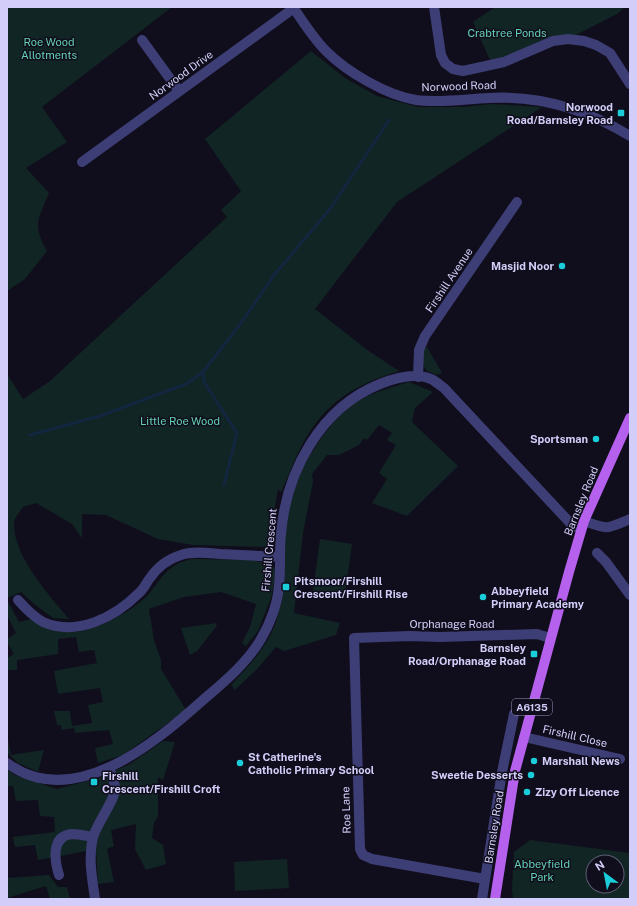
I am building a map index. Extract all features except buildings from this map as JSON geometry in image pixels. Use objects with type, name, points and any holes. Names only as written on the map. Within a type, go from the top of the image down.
[{"type":"main road","name":"Barnsley Road","points":[[495,899],[515,771],[550,638],[583,525],[630,418]]},
{"type":"main road","name":"A6135","points":[[496,887],[500,899]]},
{"type":"street","points":[[434,7],[441,55],[445,63],[453,69],[464,71],[504,62],[553,41],[568,39],[584,41],[596,45],[610,53],[630,84]]},
{"type":"street","name":"Norwood Drive","points":[[82,162],[294,8]]},
{"type":"street","name":"Norwood Road","points":[[294,8],[310,32],[326,51],[344,66],[377,87],[396,95],[416,100],[433,101],[512,97],[531,99],[568,106],[610,124],[630,136]]},
{"type":"street","points":[[142,40],[179,91]]},
{"type":"street","name":"Firshill Avenue","points":[[418,377],[419,350],[425,336],[517,202]]},
{"type":"street","name":"Firshill Crescent","points":[[7,763],[22,772],[49,780],[82,777],[109,768],[136,753],[172,727],[247,659],[261,640],[274,611],[279,586],[280,536],[283,516],[296,472],[313,440],[326,421],[352,398],[368,388],[396,378],[409,376],[433,380],[444,388],[573,526],[583,525],[609,528],[630,519]]},
{"type":"street","points":[[18,600],[43,622],[71,628],[87,625],[104,618],[131,601],[141,592],[156,570],[167,561],[180,555],[195,552],[280,557]]},
{"type":"street","points":[[597,553],[606,562],[630,594]]},
{"type":"street","name":"Orphanage Road","points":[[354,638],[537,634],[550,638]]},
{"type":"street","name":"Roe Lane","points":[[354,638],[360,849],[363,854],[372,860],[486,879]]},
{"type":"street","points":[[482,899],[499,788],[514,714]]},
{"type":"street","name":"Firshill Close","points":[[524,737],[620,759]]},
{"type":"street","points":[[94,899],[90,857],[93,837],[115,791],[115,784],[109,768]]},
{"type":"street","points":[[59,875],[55,859],[56,848],[61,840],[72,834],[93,837]]},
{"type":"green space","name":"Roe Wood Allotments","points":[[7,7],[172,7],[42,107],[67,142],[26,168],[49,193],[38,222],[39,234],[47,251],[25,279],[7,291]]},
{"type":"green space","name":"Crabtree Ponds","points":[[495,7],[625,7],[617,14],[568,39],[518,57],[490,60],[473,22]]},
{"type":"green space","name":"Little Roe Wood","points":[[311,51],[345,78],[377,96],[418,107],[463,107],[491,104],[542,107],[397,202],[315,309],[366,349],[399,371],[368,382],[342,397],[331,406],[311,430],[299,451],[281,492],[278,489],[268,547],[193,545],[158,539],[106,515],[82,514],[82,538],[72,524],[36,503],[23,507],[16,517],[14,521],[15,536],[19,549],[26,562],[52,599],[69,619],[53,618],[21,592],[7,598],[7,374],[23,399],[50,381],[227,217],[221,210],[241,191],[205,139]]},
{"type":"green space","points":[[427,347],[442,373],[436,375],[427,371],[423,365],[423,351]]},
{"type":"green space","points":[[409,382],[433,392],[415,408],[412,422],[458,466],[407,516],[372,503],[387,479],[379,473],[396,445],[387,440],[392,433],[379,425],[367,440],[364,438],[359,445],[339,455],[327,455],[312,474],[313,482],[303,533],[294,613],[340,623],[336,635],[284,651],[276,647],[257,669],[235,690],[231,685],[263,648],[276,622],[282,598],[286,521],[294,490],[308,459],[328,429],[352,404],[385,389]]},
{"type":"green space","points":[[320,539],[352,544],[345,595],[313,591]]},
{"type":"green space","points":[[192,559],[252,560],[272,564],[276,572],[271,598],[258,631],[246,646],[242,643],[250,627],[256,604],[221,592],[184,597],[149,609],[154,640],[161,660],[161,669],[186,710],[123,755],[98,763],[95,748],[113,744],[109,730],[75,733],[74,728],[62,730],[61,725],[57,725],[54,711],[70,711],[72,726],[92,723],[88,705],[103,702],[100,688],[58,694],[54,671],[97,663],[94,650],[79,652],[76,637],[58,639],[58,654],[17,660],[17,670],[7,670],[7,658],[14,654],[7,642],[7,639],[16,633],[7,615],[7,600],[19,622],[31,619],[54,629],[77,632],[111,620],[132,608],[148,595],[168,570],[177,564]]},
{"type":"green space","points":[[217,623],[216,627],[197,651],[190,655],[181,628]]},
{"type":"green space","points":[[7,734],[11,755],[44,750],[38,772],[18,763],[7,752]]},
{"type":"green space","points":[[163,741],[175,742],[163,780],[158,777],[158,816],[154,823],[152,838],[163,845],[166,864],[146,870],[135,849],[136,824],[111,830],[114,846],[107,849],[114,882],[98,884],[96,849],[38,860],[35,845],[15,847],[13,837],[55,832],[54,817],[40,816],[38,800],[16,801],[13,786],[7,786],[7,770],[15,775],[57,789],[99,778],[130,764]]},
{"type":"green space","name":"Abbeyfield Park","points":[[530,840],[630,853],[630,899],[513,899],[512,889],[514,852]]},
{"type":"green space","points":[[287,859],[289,888],[235,891],[234,862]]},
{"type":"green space","points":[[49,875],[58,887],[67,887],[70,899],[50,899],[46,886],[7,898],[7,878]]},
{"type":"waterway","points":[[30,435],[100,416],[186,384],[203,372],[241,323],[274,275],[330,209],[389,120]]},
{"type":"waterway","points":[[203,372],[204,382],[237,433],[224,485]]},
{"type":"place","name":"Norwood Road/Barnsley Road","points":[[621,113]]},
{"type":"place","name":"Masjid Noor","points":[[562,266]]},
{"type":"place","name":"Sportsman","points":[[596,439]]},
{"type":"place","name":"Pitsmoor/Firshill Crescent/Firshill Rise","points":[[286,587]]},
{"type":"place","name":"Abbeyfield Primary Academy","points":[[483,597]]},
{"type":"place","name":"Barnsley Road/Orphanage Road","points":[[534,654]]},
{"type":"place","name":"Marshall News","points":[[534,761]]},
{"type":"place","name":"St Catherine's Catholic Primary School","points":[[240,763]]},
{"type":"place","name":"Sweetie Desserts","points":[[531,775]]},
{"type":"place","name":"Firshill Crescent/Firshill Croft","points":[[94,782]]},
{"type":"place","name":"Zizy Off Licence","points":[[527,792]]}]
